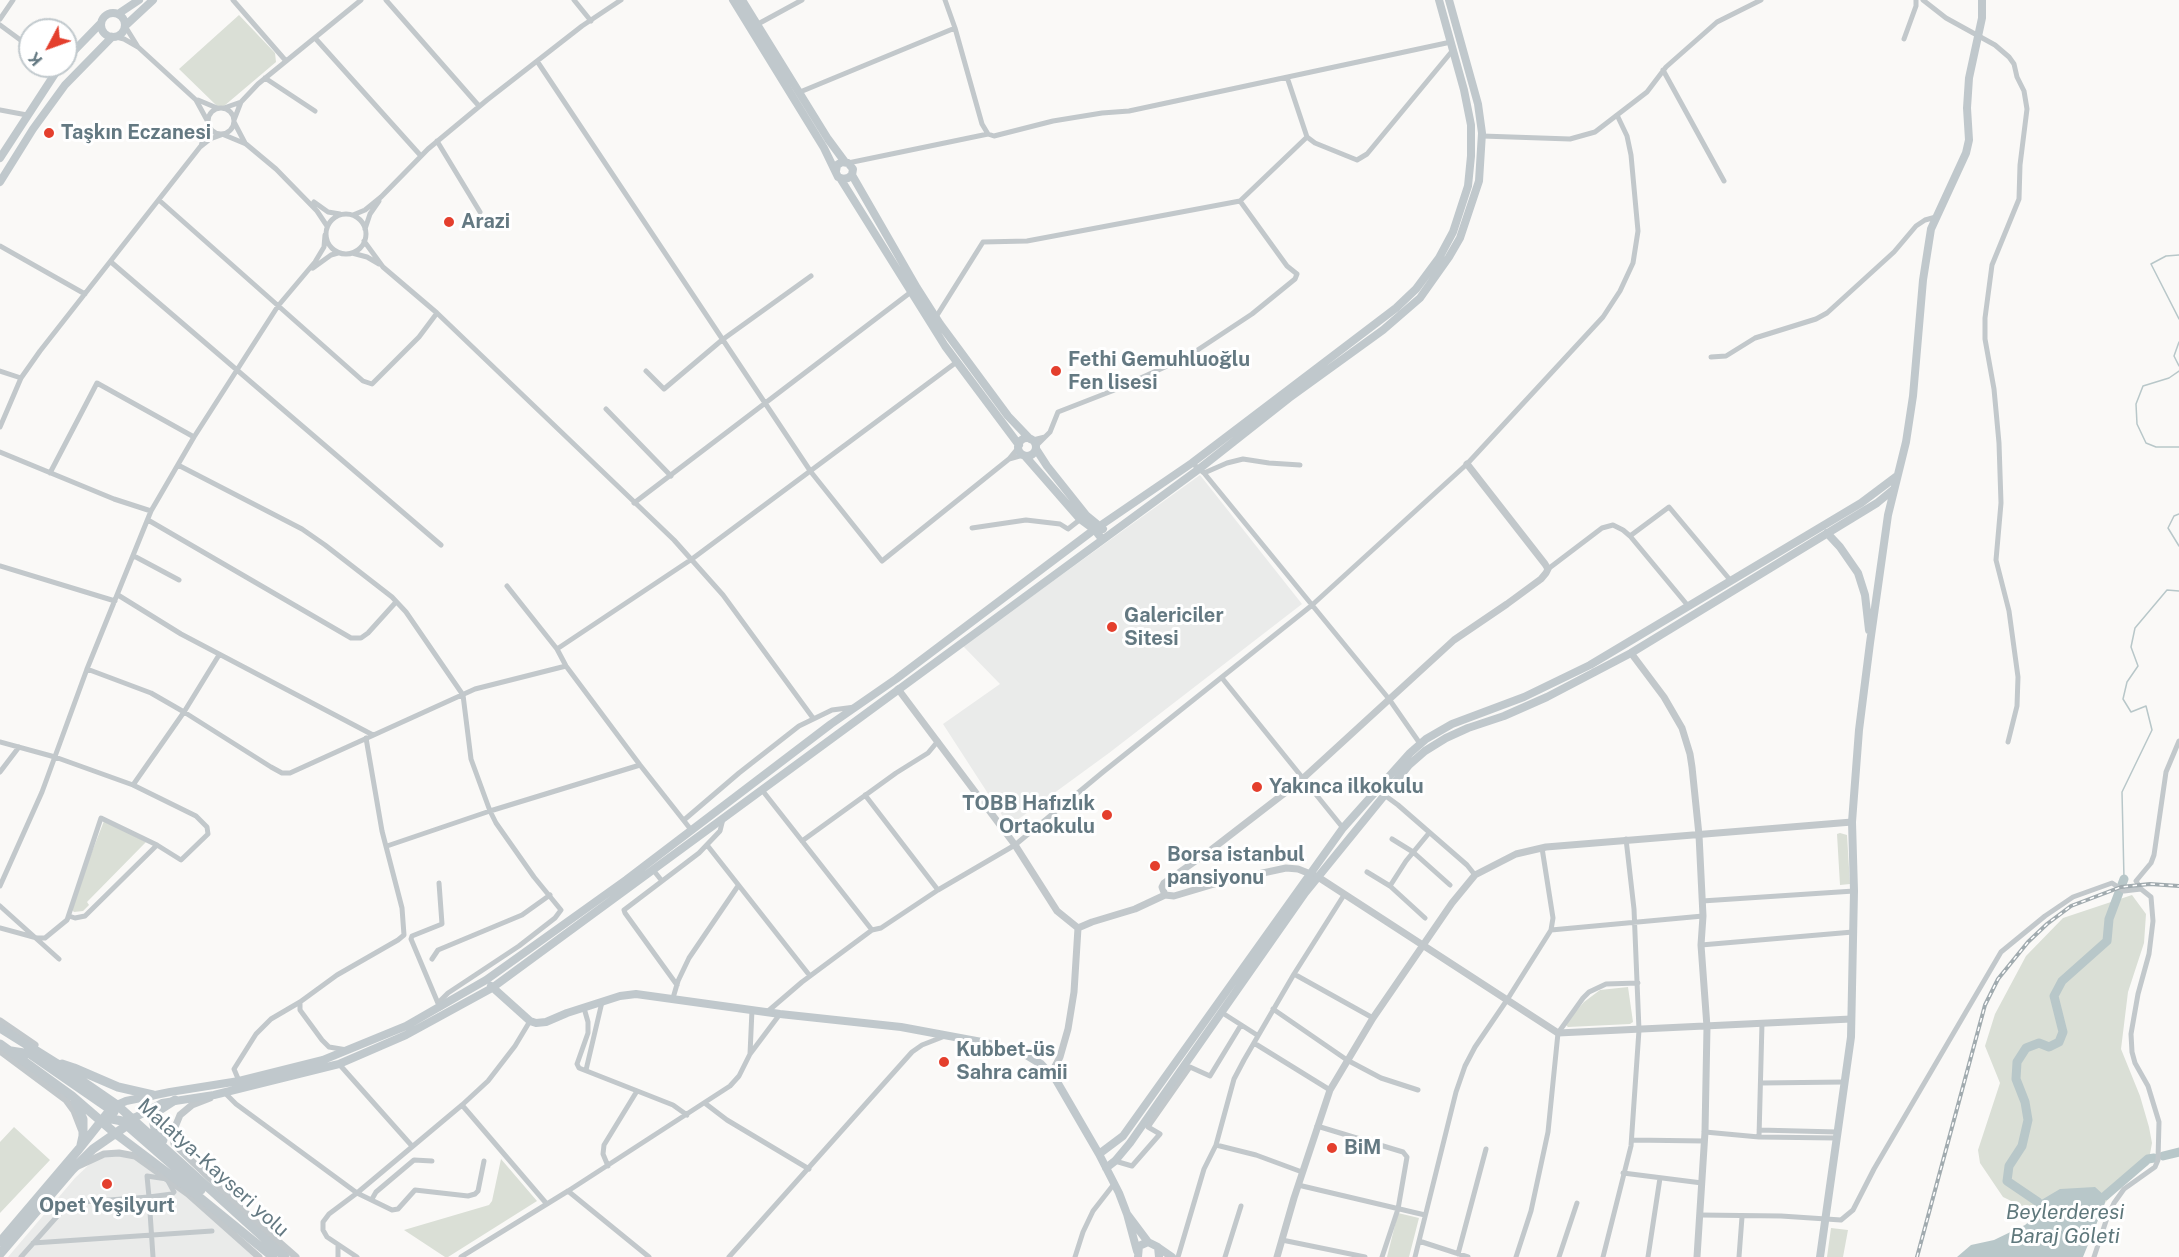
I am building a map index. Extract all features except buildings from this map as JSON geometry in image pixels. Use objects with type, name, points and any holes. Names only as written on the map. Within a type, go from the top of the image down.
[{"type":"highway","points":[[0,1028],[56,1063],[74,1068],[118,1087],[153,1095]]},
{"type":"highway","points":[[0,1044],[72,1096],[119,1136],[273,1257]]},
{"type":"highway","points":[[35,1045],[111,1106]]},
{"type":"highway","points":[[10,1051],[30,1054],[111,1106]]},
{"type":"highway","points":[[72,1096],[83,1119],[80,1149]]},
{"type":"highway","points":[[175,1100],[158,1111],[153,1119],[155,1129],[175,1157]]},
{"type":"highway","points":[[0,1242],[80,1149],[111,1106]]},
{"type":"highway","name":"Malatya-Kayseri yolu","points":[[111,1106],[130,1124],[175,1157],[285,1257]]},
{"type":"highway","points":[[102,1121],[117,1119],[130,1124],[223,1209],[238,1215]]},
{"type":"highway","points":[[0,1254],[93,1149],[119,1136],[130,1124]]},
{"type":"highway","points":[[138,1150],[152,1167]]},
{"type":"main road","points":[[78,47],[107,14],[118,14],[139,0]]},
{"type":"main road","points":[[0,182],[33,129],[65,85],[114,37],[122,33],[125,26],[153,0]]},
{"type":"main road","points":[[733,0],[824,148],[838,175],[945,346],[1021,451],[1105,537]]},
{"type":"main road","points":[[742,0],[828,139],[852,167],[884,232],[936,317],[962,356],[1008,416],[1034,443],[1047,466],[1083,517]]},
{"type":"main road","points":[[111,1106],[153,1095],[239,1081],[323,1060],[350,1051],[441,1008],[486,980],[692,831],[1098,528],[1192,463],[1396,308],[1416,289],[1438,258],[1453,232],[1468,186],[1471,126],[1439,0]]},
{"type":"main road","points":[[130,1124],[162,1103],[214,1095],[339,1064],[405,1035],[492,988],[1105,537],[1201,471],[1289,398],[1383,330],[1420,298],[1449,257],[1460,238],[1479,181],[1482,136],[1478,104],[1449,0]]},
{"type":"main road","points":[[1820,1257],[1851,1037],[1854,891],[1852,822],[1859,730],[1870,644],[1894,489],[1906,442],[1913,396],[1923,280],[1931,229],[1969,140],[1967,108],[1969,78],[1978,36],[1982,0]]},
{"type":"main road","points":[[118,14],[124,19],[125,26]]},
{"type":"main road","points":[[101,23],[105,34],[114,37]]},
{"type":"main road","points":[[1,156],[51,78]]},
{"type":"main road","points":[[838,175],[837,165],[847,162]]},
{"type":"main road","points":[[838,175],[846,179],[853,173]]},
{"type":"main road","points":[[1021,451],[1022,440],[1034,443]]},
{"type":"main road","points":[[1021,451],[1033,454],[1034,443]]},
{"type":"main road","points":[[1106,1168],[1115,1161],[1221,1012],[1314,875],[1343,828],[1395,767],[1452,724],[1524,697],[1590,665],[1861,503],[1897,476]]},
{"type":"main road","points":[[1098,1154],[1123,1136],[1314,875],[1423,747],[1547,697],[1631,653],[1877,503],[1894,489]]},
{"type":"main road","points":[[1827,533],[1858,573],[1865,595],[1870,644]]},
{"type":"main road","points":[[486,980],[492,988],[530,1020],[546,1022],[620,996],[636,994],[780,1014],[901,1027],[1023,1053],[1041,1064],[1051,1074],[1076,1113],[1106,1168],[1127,1214],[1137,1255]]},
{"type":"main road","points":[[1127,1214],[1148,1242],[1173,1257]]},
{"type":"main road","points":[[1137,1255],[1142,1244],[1148,1242]]},
{"type":"main road","points":[[1158,1247],[1159,1257]]},
{"type":"street","points":[[0,19],[13,0]]},
{"type":"street","points":[[233,0],[286,61]]},
{"type":"street","points":[[0,427],[21,378],[200,147],[210,139],[229,132],[241,102],[286,61],[361,0]]},
{"type":"street","points":[[386,0],[479,106]]},
{"type":"street","points":[[574,0],[591,21]]},
{"type":"street","points":[[114,37],[124,39],[138,47],[196,100],[212,131],[246,144],[303,194],[328,212],[353,215],[365,210],[381,197],[437,141],[479,106],[621,0]]},
{"type":"street","points":[[758,24],[802,0]]},
{"type":"street","points":[[945,0],[982,124],[988,134]]},
{"type":"street","points":[[1482,136],[1570,139],[1595,132],[1647,92],[1663,70],[1717,22],[1761,0]]},
{"type":"street","points":[[1904,39],[1916,0]]},
{"type":"street","points":[[1923,0],[1946,18],[1995,45],[2009,57],[2024,91],[2027,109],[2020,165],[2019,199],[1992,266],[1985,318],[1985,339],[1994,389],[1999,443],[2001,503],[1996,560],[2009,611],[2018,676],[2017,706],[2008,742]]},
{"type":"street","points":[[0,26],[18,39]]},
{"type":"street","points":[[125,26],[138,47]]},
{"type":"street","points":[[800,92],[955,28]]},
{"type":"street","points":[[315,38],[421,156]]},
{"type":"street","points":[[1287,76],[1307,137],[1351,159],[1362,158],[1452,46]]},
{"type":"street","points":[[847,162],[867,160],[988,134],[999,136],[1053,121],[1129,111],[1287,76],[1452,46]]},
{"type":"street","points":[[537,61],[811,472],[882,561],[1021,451]]},
{"type":"street","points":[[1663,70],[1724,181]]},
{"type":"street","points":[[266,78],[315,111]]},
{"type":"street","points":[[196,100],[230,111],[246,144]]},
{"type":"street","points":[[200,147],[209,114],[241,102]]},
{"type":"street","points":[[0,110],[27,115]]},
{"type":"street","points":[[766,1012],[872,930],[881,928],[938,890],[1015,845],[1102,772],[1311,606],[1467,464],[1603,317],[1620,291],[1633,263],[1638,231],[1631,155],[1627,136],[1617,115]]},
{"type":"street","points":[[936,317],[983,242],[1027,241],[1240,201],[1307,137]]},
{"type":"street","points":[[437,141],[480,212]]},
{"type":"street","points":[[853,173],[867,160]]},
{"type":"street","points":[[303,194],[327,226]]},
{"type":"street","points":[[352,253],[364,241],[370,214],[381,197]]},
{"type":"street","points":[[160,201],[363,381],[372,384],[419,337],[437,313]]},
{"type":"street","points":[[1034,443],[1045,437],[1054,424],[1058,412],[1112,391],[1186,357],[1252,314],[1295,279],[1297,274],[1287,266],[1240,201]]},
{"type":"street","points":[[0,886],[42,792],[87,669],[151,511],[194,437],[278,306],[307,272],[324,247],[327,226],[331,220],[342,214]]},
{"type":"street","points":[[353,215],[362,222],[365,229]]},
{"type":"street","points":[[1711,357],[1726,356],[1755,339],[1816,319],[1827,313],[1894,252],[1916,226],[1936,217]]},
{"type":"street","points":[[325,235],[331,248],[341,254]]},
{"type":"street","points":[[364,241],[383,267]]},
{"type":"street","points":[[0,246],[85,294]]},
{"type":"street","points":[[307,272],[331,255],[352,253],[367,257],[383,267],[437,313],[692,559],[723,595],[813,718]]},
{"type":"street","points":[[111,262],[238,368],[441,545]]},
{"type":"street","points":[[646,371],[664,389],[722,340],[811,276]]},
{"type":"street","points":[[634,502],[911,292]]},
{"type":"street","points":[[557,649],[692,559],[954,364]]},
{"type":"street","points":[[0,370],[21,378]]},
{"type":"street","points":[[50,473],[97,382],[194,437]]},
{"type":"street","points":[[606,409],[670,476]]},
{"type":"street","points":[[0,452],[151,511]]},
{"type":"street","points":[[1201,471],[1243,459],[1269,464],[1300,465]]},
{"type":"street","points":[[1192,463],[1389,699],[1423,747]]},
{"type":"street","points":[[1467,464],[1548,569]]},
{"type":"street","points":[[178,465],[302,529],[396,602],[406,612],[463,695],[471,759],[490,811],[534,877],[561,910],[519,946],[448,993],[441,1000],[441,1008]]},
{"type":"street","points":[[1630,536],[1669,507],[1731,581]]},
{"type":"street","points":[[972,528],[1026,520],[1060,524],[1068,529],[1083,517]]},
{"type":"street","points":[[148,520],[351,638],[361,638],[368,633],[396,602]]},
{"type":"street","points":[[1165,895],[1162,887],[1164,883],[1208,853],[1303,779],[1454,640],[1524,592],[1541,579],[1548,569],[1607,525],[1617,526],[1630,536],[1689,607]]},
{"type":"street","points":[[134,556],[179,580]]},
{"type":"street","points":[[0,566],[116,598],[219,655],[373,735]]},
{"type":"street","points":[[507,586],[557,649],[566,666],[692,831]]},
{"type":"street","points":[[1631,653],[1664,698],[1682,728],[1690,754],[1699,835],[1703,916],[1701,945],[1707,1027],[1705,1132],[1697,1257]]},
{"type":"street","points":[[133,785],[184,712],[219,655]]},
{"type":"street","points":[[87,669],[151,693],[282,773],[290,773],[487,685],[566,666]]},
{"type":"street","points":[[1222,678],[1343,828]]},
{"type":"street","points":[[898,689],[1015,845],[1057,911],[1078,928]]},
{"type":"street","points":[[684,820],[799,726],[832,710],[856,707]]},
{"type":"street","points":[[239,1081],[234,1069],[256,1034],[271,1018],[404,935],[402,908],[382,831],[366,738]]},
{"type":"street","points":[[802,841],[896,773],[928,753],[938,741]]},
{"type":"street","points":[[2094,1257],[2114,1203],[2130,1184],[2155,1167],[2159,1153],[2159,1122],[2148,1086],[2135,1063],[2132,1052],[2131,1034],[2138,994],[2149,954],[2153,921],[2151,897],[2141,889],[2136,881],[2151,863],[2166,772],[2179,741]]},
{"type":"street","points":[[0,742],[55,757],[133,785],[186,810],[202,821],[208,829],[208,834],[181,860],[157,845],[101,818],[67,920]]},
{"type":"street","points":[[0,772],[19,747]]},
{"type":"street","points":[[387,846],[490,811],[640,765]]},
{"type":"street","points":[[762,790],[872,930]]},
{"type":"street","points":[[1383,794],[1467,865],[1475,875]]},
{"type":"street","points":[[865,795],[938,890]]},
{"type":"street","points":[[677,985],[624,910],[707,845],[720,831],[723,819]]},
{"type":"street","points":[[1277,1257],[1302,1172],[1330,1090],[1373,1018],[1452,903],[1475,875],[1516,854],[1542,848],[1626,839],[1852,822]]},
{"type":"street","points":[[1390,886],[1428,833]]},
{"type":"street","points":[[1392,839],[1413,852],[1450,885]]},
{"type":"street","points":[[1603,1257],[1632,1140],[1639,1030],[1635,923],[1626,839]]},
{"type":"street","points":[[0,928],[45,938],[69,916],[75,918],[86,916],[157,845]]},
{"type":"street","points":[[707,845],[810,976]]},
{"type":"street","points":[[1415,1257],[1456,1092],[1465,1066],[1551,930],[1553,918],[1542,848]]},
{"type":"street","points":[[1078,928],[1135,909],[1165,895],[1174,896],[1221,882],[1286,868],[1314,875],[1558,1034],[1851,1019]]},
{"type":"street","points":[[654,871],[662,881]]},
{"type":"street","points":[[1367,872],[1390,886],[1425,918]]},
{"type":"street","points":[[439,883],[442,924],[412,936],[411,939],[441,1008]]},
{"type":"street","points":[[1700,1215],[1781,1216],[1841,1220],[1853,1210],[1874,1169],[2001,952],[2045,916],[2073,897],[2112,883],[2124,891],[2141,889]]},
{"type":"street","points":[[673,998],[689,958],[738,886]]},
{"type":"street","points":[[1702,901],[1854,891]]},
{"type":"street","points":[[432,959],[438,950],[522,915],[550,895]]},
{"type":"street","points":[[1178,1257],[1204,1168],[1216,1145],[1234,1080],[1257,1035],[1344,895]]},
{"type":"street","points":[[0,906],[59,959]]},
{"type":"street","points":[[1551,930],[1703,916]]},
{"type":"street","points":[[1051,1074],[1060,1057],[1068,1029],[1074,992],[1078,928]]},
{"type":"street","points":[[1701,945],[1853,932]]},
{"type":"street","points":[[1294,974],[1373,1018]]},
{"type":"street","points":[[1516,1257],[1531,1211],[1546,1142],[1558,1034],[1583,998],[1590,992],[1606,984],[1638,982]]},
{"type":"street","points":[[300,1002],[300,1010],[329,1047],[350,1051]]},
{"type":"street","points":[[586,1070],[602,1002]]},
{"type":"street","points":[[584,1008],[588,1022],[588,1034],[577,1064],[579,1068],[673,1105],[687,1115]]},
{"type":"street","points":[[750,1054],[752,1010]]},
{"type":"street","points":[[1273,1010],[1347,1060],[1381,1078],[1418,1090]]},
{"type":"street","points":[[1221,1012],[1257,1035]]},
{"type":"street","points":[[461,1257],[706,1104],[730,1086],[739,1076],[750,1054],[780,1014]]},
{"type":"street","points":[[357,1257],[327,1237],[323,1230],[323,1222],[329,1214],[462,1105],[495,1072],[515,1046],[530,1020]]},
{"type":"street","points":[[0,1021],[35,1045]]},
{"type":"street","points":[[1759,1133],[1762,1023]]},
{"type":"street","points":[[1115,1161],[1132,1166],[1160,1134],[1148,1127],[1190,1067],[1210,1076],[1241,1025]]},
{"type":"street","points":[[729,1257],[912,1052],[922,1045],[946,1036]]},
{"type":"street","points":[[1254,1043],[1330,1090]]},
{"type":"street","points":[[0,1051],[66,1100],[74,1111],[83,1136]]},
{"type":"street","points":[[339,1064],[412,1146]]},
{"type":"street","points":[[1761,1083],[1844,1082]]},
{"type":"street","points":[[608,1166],[603,1154],[604,1145],[637,1091]]},
{"type":"street","points":[[225,1092],[236,1104],[357,1193],[392,1210],[398,1209],[416,1190],[468,1196],[475,1194],[482,1178],[484,1161]]},
{"type":"street","points":[[214,1095],[192,1105],[180,1115],[173,1132],[174,1144],[296,1257]]},
{"type":"street","points":[[706,1104],[727,1120],[809,1169]]},
{"type":"street","points":[[462,1105],[546,1203]]},
{"type":"street","points":[[1317,1126],[1405,1154],[1408,1161],[1398,1209],[1382,1257]]},
{"type":"street","points":[[1705,1132],[1836,1135]]},
{"type":"street","points":[[1632,1140],[1704,1141]]},
{"type":"street","points":[[1216,1145],[1256,1155],[1302,1172]]},
{"type":"street","points":[[1455,1255],[1486,1149]]},
{"type":"street","points":[[72,1170],[104,1154],[119,1153],[135,1156],[188,1194],[259,1257]]},
{"type":"street","points":[[372,1199],[376,1192],[414,1160],[432,1161]]},
{"type":"street","points":[[1623,1173],[1702,1183]]},
{"type":"street","points":[[153,1257],[147,1176],[167,1179]]},
{"type":"street","points":[[1648,1257],[1660,1178]]},
{"type":"street","points":[[21,1257],[69,1203],[172,1194],[174,1192],[167,1179]]},
{"type":"street","points":[[1075,1257],[1093,1211],[1114,1184]]},
{"type":"street","points":[[1298,1185],[1425,1215]]},
{"type":"street","points":[[568,1191],[649,1257]]},
{"type":"street","points":[[1559,1257],[1577,1203]]},
{"type":"street","points":[[1225,1257],[1241,1206]]},
{"type":"street","points":[[1739,1257],[1742,1217]]},
{"type":"street","points":[[33,1243],[212,1231]]},
{"type":"street","points":[[1282,1239],[1365,1257]]},
{"type":"street","points":[[1419,1241],[1455,1255],[1468,1257]]},
{"type":"street","points":[[338,1245],[338,1257]]},
{"type":"shaded area","points":[[239,15],[275,53],[276,62],[224,106],[217,106],[179,69]]},
{"type":"shaded area","points":[[1200,475],[1302,604],[1109,753],[1009,826],[943,724],[1000,684],[963,646]]},
{"type":"shaded area","points":[[104,821],[146,842],[87,902],[89,905],[83,911],[74,912],[70,908]]},
{"type":"shaded area","points":[[1837,834],[1847,835],[1850,884],[1840,885]]},
{"type":"shaded area","points":[[2132,895],[2146,914],[2144,943],[2128,992],[2121,1049],[2140,1096],[2149,1127],[2152,1143],[2148,1165],[2124,1181],[2105,1203],[2105,1196],[2038,1214],[2003,1197],[1980,1163],[1978,1150],[2000,1083],[1985,1046],[1995,1014],[2026,956],[2063,918]]},
{"type":"shaded area","points":[[1628,987],[1633,1022],[1630,1024],[1568,1027],[1565,1024],[1584,1002],[1600,990]]},
{"type":"shaded area","points":[[14,1127],[50,1160],[0,1213],[0,1142]]},
{"type":"shaded area","points":[[119,1155],[133,1158],[174,1185],[256,1257],[8,1257],[75,1178],[95,1159]]},
{"type":"shaded area","points":[[501,1159],[537,1201],[448,1257],[404,1230],[489,1205],[492,1201]]},
{"type":"shaded area","points":[[1398,1213],[1419,1218],[1409,1257],[1387,1257]]},
{"type":"shaded area","points":[[1831,1228],[1848,1230],[1843,1257],[1827,1257]]},
{"type":"water","name":"Beylerderesi Baraj Göleti","points":[[2095,1187],[2105,1196],[2105,1203],[2083,1257],[1957,1257],[1971,1245],[1994,1240],[2025,1225],[2038,1214],[2038,1202],[2060,1189]]},
{"type":"waterway","points":[[2179,255],[2166,256],[2151,264],[2179,319]]},
{"type":"waterway","points":[[2179,342],[2174,356],[2179,366]]},
{"type":"waterway","points":[[2179,371],[2169,378],[2143,386],[2136,404],[2137,424],[2146,443],[2156,447],[2179,447]]},
{"type":"waterway","points":[[2179,514],[2174,516],[2168,528],[2179,546]]},
{"type":"waterway","points":[[2124,879],[2122,792],[2152,730],[2146,706],[2131,712],[2123,699],[2127,682],[2138,666],[2131,647],[2135,628],[2167,590],[2179,591]]},
{"type":"waterway","points":[[2038,1202],[2007,1181],[2009,1166],[2022,1146],[2028,1120],[2025,1102],[2016,1079],[2017,1062],[2026,1048],[2039,1043],[2049,1047],[2059,1042],[2063,1032],[2054,996],[2062,981],[2107,941],[2109,919],[2124,879]]},
{"type":"waterway","points":[[2163,1156],[2179,1152]]},
{"type":"waterway","points":[[2105,1196],[2148,1159],[2154,1158]]},
{"type":"railway","points":[[1917,1257],[1985,1005],[1998,979],[2028,942],[2071,906],[2121,887],[2150,884],[2179,886]]},
{"type":"place","name":"Taşkın Eczanesi","points":[[49,133]]},
{"type":"place","name":"Arazi","points":[[449,222]]},
{"type":"place","name":"Fethi Gemuhluoğlu Fen lisesi","points":[[1056,371]]},
{"type":"place","name":"Galericiler Sitesi","points":[[1112,627]]},
{"type":"place","name":"Yakınca ilkokulu","points":[[1257,787]]},
{"type":"place","name":"TOBB Hafızlık Ortaokulu","points":[[1107,815]]},
{"type":"place","name":"Borsa istanbul pansiyonu","points":[[1155,866]]},
{"type":"place","name":"Kubbet-üs Sahra camii","points":[[944,1062]]},
{"type":"place","name":"BiM","points":[[1332,1148]]},
{"type":"place","name":"Opet Yeşilyurt","points":[[107,1184]]}]
